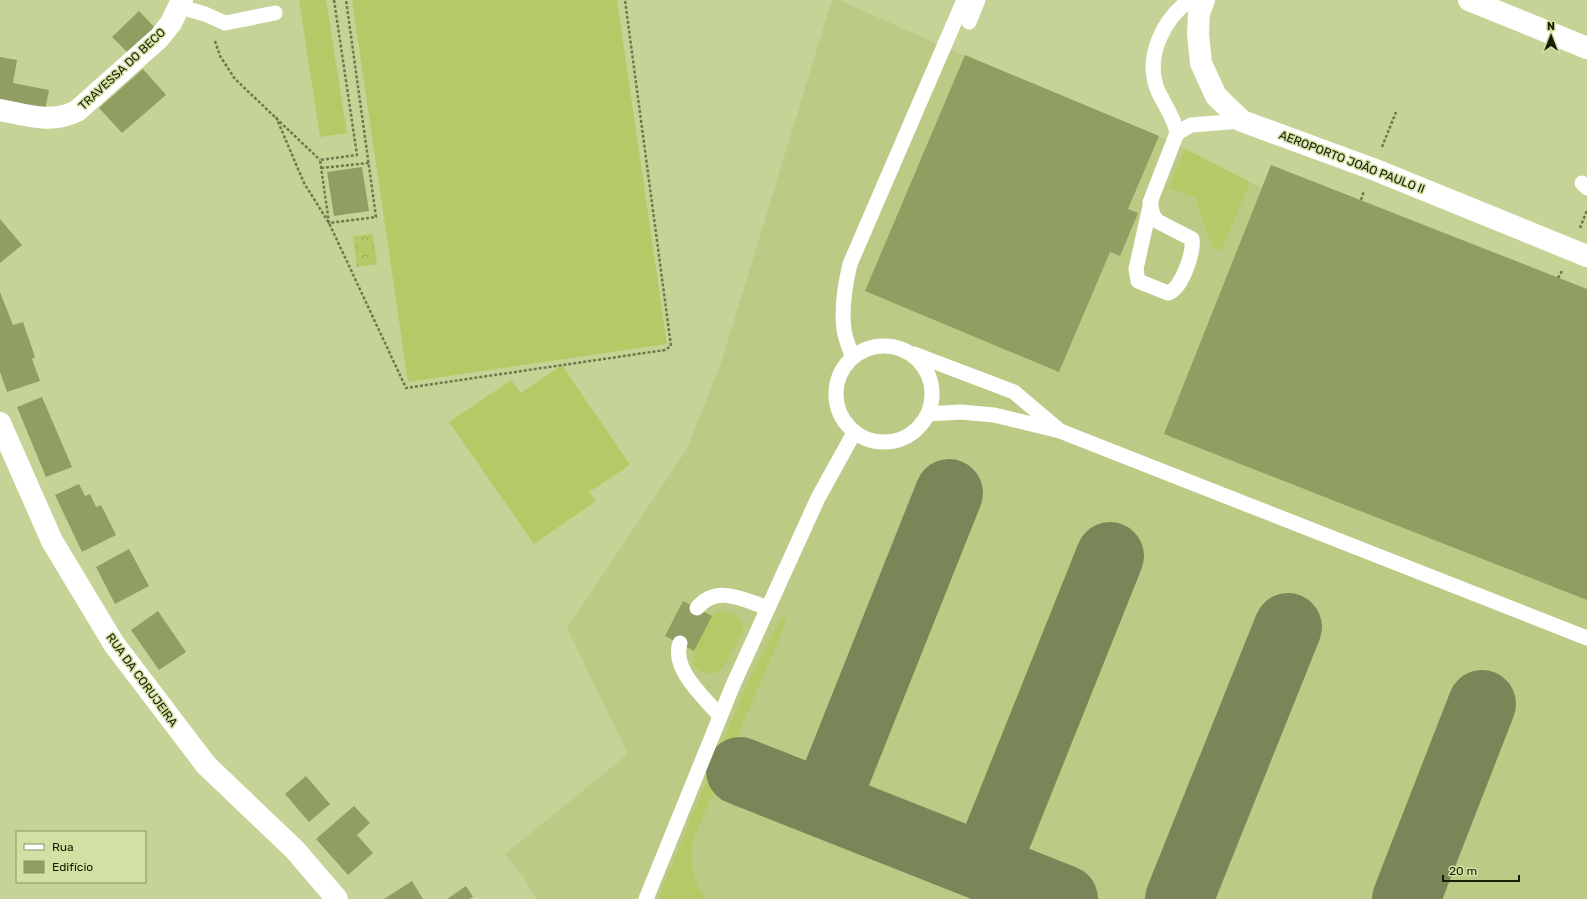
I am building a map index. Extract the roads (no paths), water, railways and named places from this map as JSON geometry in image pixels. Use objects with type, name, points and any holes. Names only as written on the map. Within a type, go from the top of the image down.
[{"type":"street","name":"AEROPORTO JOÃO PAULO II","points":[[1204,0],[1200,13],[1198,34],[1202,63],[1216,96],[1242,121],[1373,169],[1587,256]]},
{"type":"street","points":[[1469,0],[1587,48]]},
{"type":"street","name":"TRAVESSA DO BECO","points":[[0,110],[56,119],[77,112],[159,38],[171,23],[181,4]]},
{"type":"street","name":"RUA DA CORUJEIRA","points":[[0,423],[52,541],[114,644],[206,765],[295,850],[337,899]]},
{"type":"lane","points":[[852,356],[844,330],[843,314],[844,290],[850,264],[964,0]]},
{"type":"lane","points":[[968,22],[978,0]]},
{"type":"lane","points":[[1177,133],[1157,89],[1154,74],[1154,58],[1156,46],[1170,18],[1178,8],[1190,0]]},
{"type":"lane","points":[[181,4],[224,23],[275,13]]},
{"type":"lane","points":[[1150,202],[1153,216],[1157,221],[1192,239],[1193,246],[1180,283],[1172,292],[1168,293],[1138,281],[1136,275],[1150,202],[1177,133],[1191,125],[1242,121]]},
{"type":"lane","points":[[913,354],[927,371],[933,392],[928,414],[915,431],[896,441],[874,442],[854,433],[840,416],[834,395],[839,373],[852,356],[871,346],[893,346],[1014,392],[1060,431]]},
{"type":"lane","points":[[928,414],[961,412],[994,415],[1060,431],[1587,638]]},
{"type":"lane","points":[[646,899],[720,716],[768,608],[818,498],[854,433]]},
{"type":"lane","points":[[698,608],[707,598],[715,595],[726,595],[768,608]]},
{"type":"lane","points":[[680,643],[677,652],[682,670],[720,716]]}]
